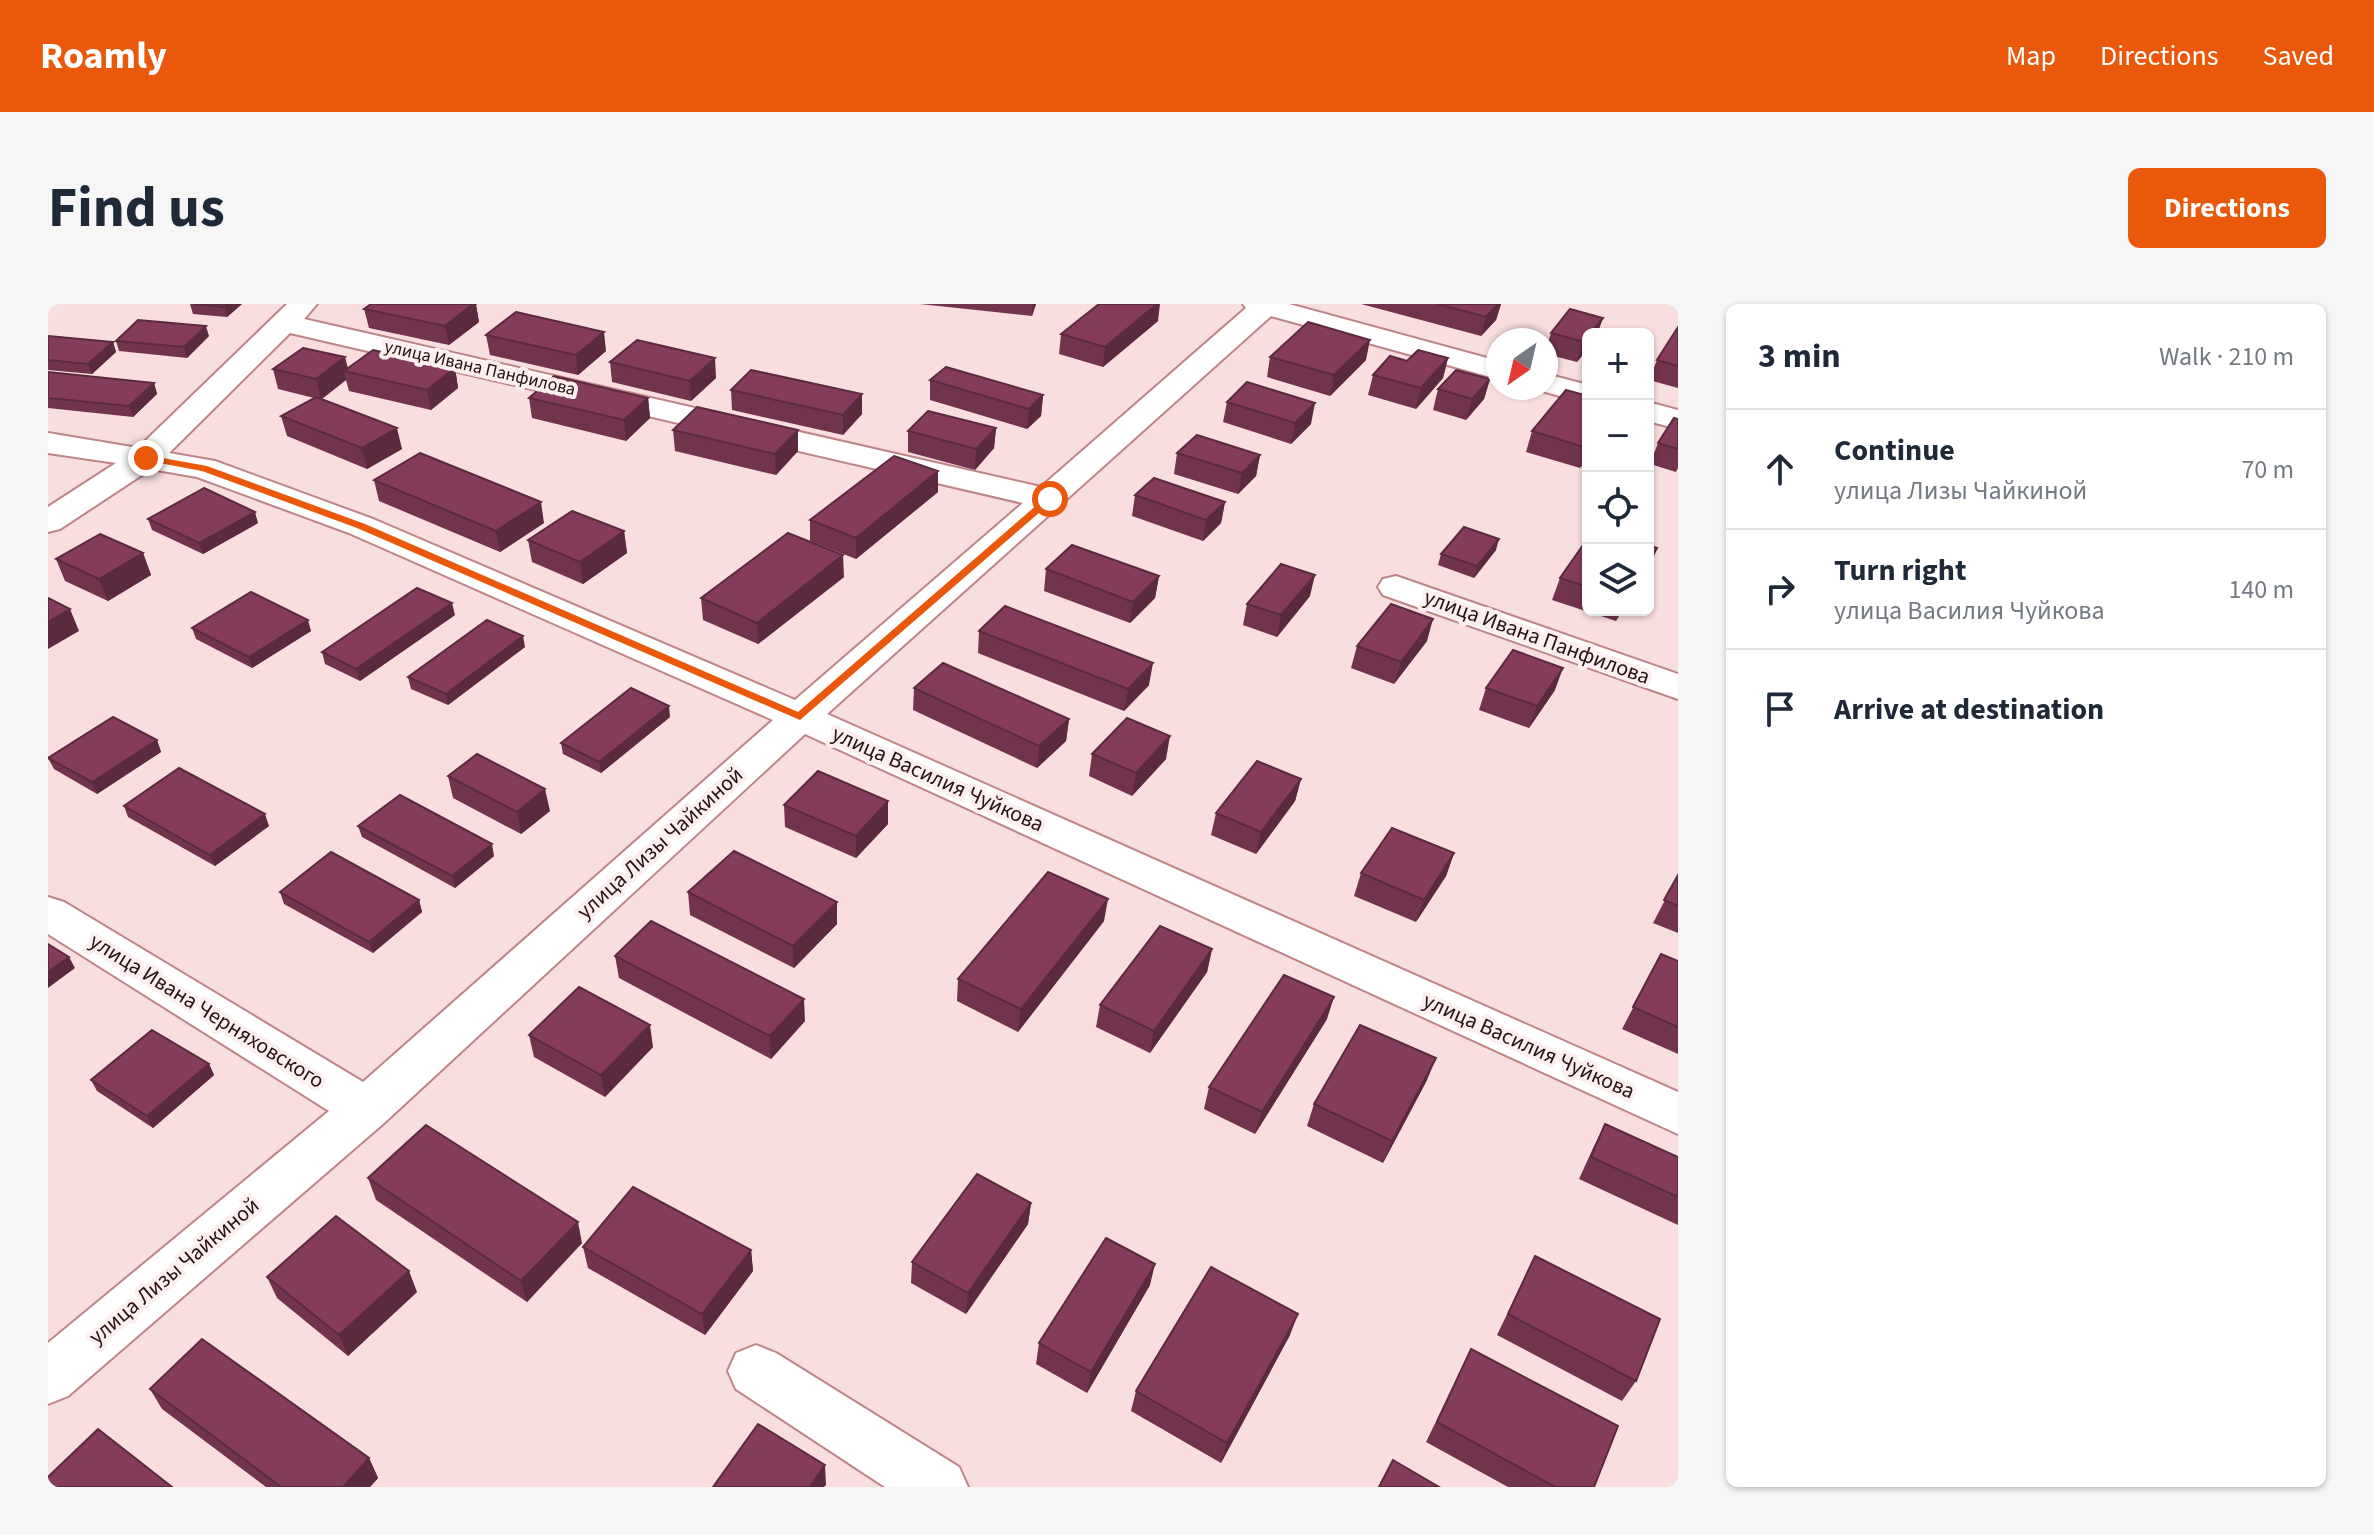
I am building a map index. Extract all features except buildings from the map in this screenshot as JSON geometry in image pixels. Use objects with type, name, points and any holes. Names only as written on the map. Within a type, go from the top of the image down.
[{"type":"street","points":[[1264,305],[1486,367]]},
{"type":"street","name":"улица Лизы Чайкиной","points":[[48,1378],[366,1109],[800,717],[1050,499],[1264,305]]},
{"type":"street","points":[[48,522],[146,458],[294,314]]},
{"type":"street","name":"улица Ивана Панфилова","points":[[294,314],[1050,499]]},
{"type":"street","points":[[1558,386],[1582,393]]},
{"type":"street","points":[[1654,413],[1678,420]]},
{"type":"street","name":"улица Василия Чуйкова","points":[[48,443],[204,468],[361,526],[800,717],[1678,1114]]},
{"type":"street","name":"улица Ивана Панфилова","points":[[1396,587],[1678,687]]},
{"type":"street","name":"улица Ивана Черняховского","points":[[48,913],[366,1109]]},
{"type":"street","points":[[756,1371],[938,1487]]},
{"type":"route","points":[[146,458],[204,468],[361,526],[800,717],[1050,499]]}]
